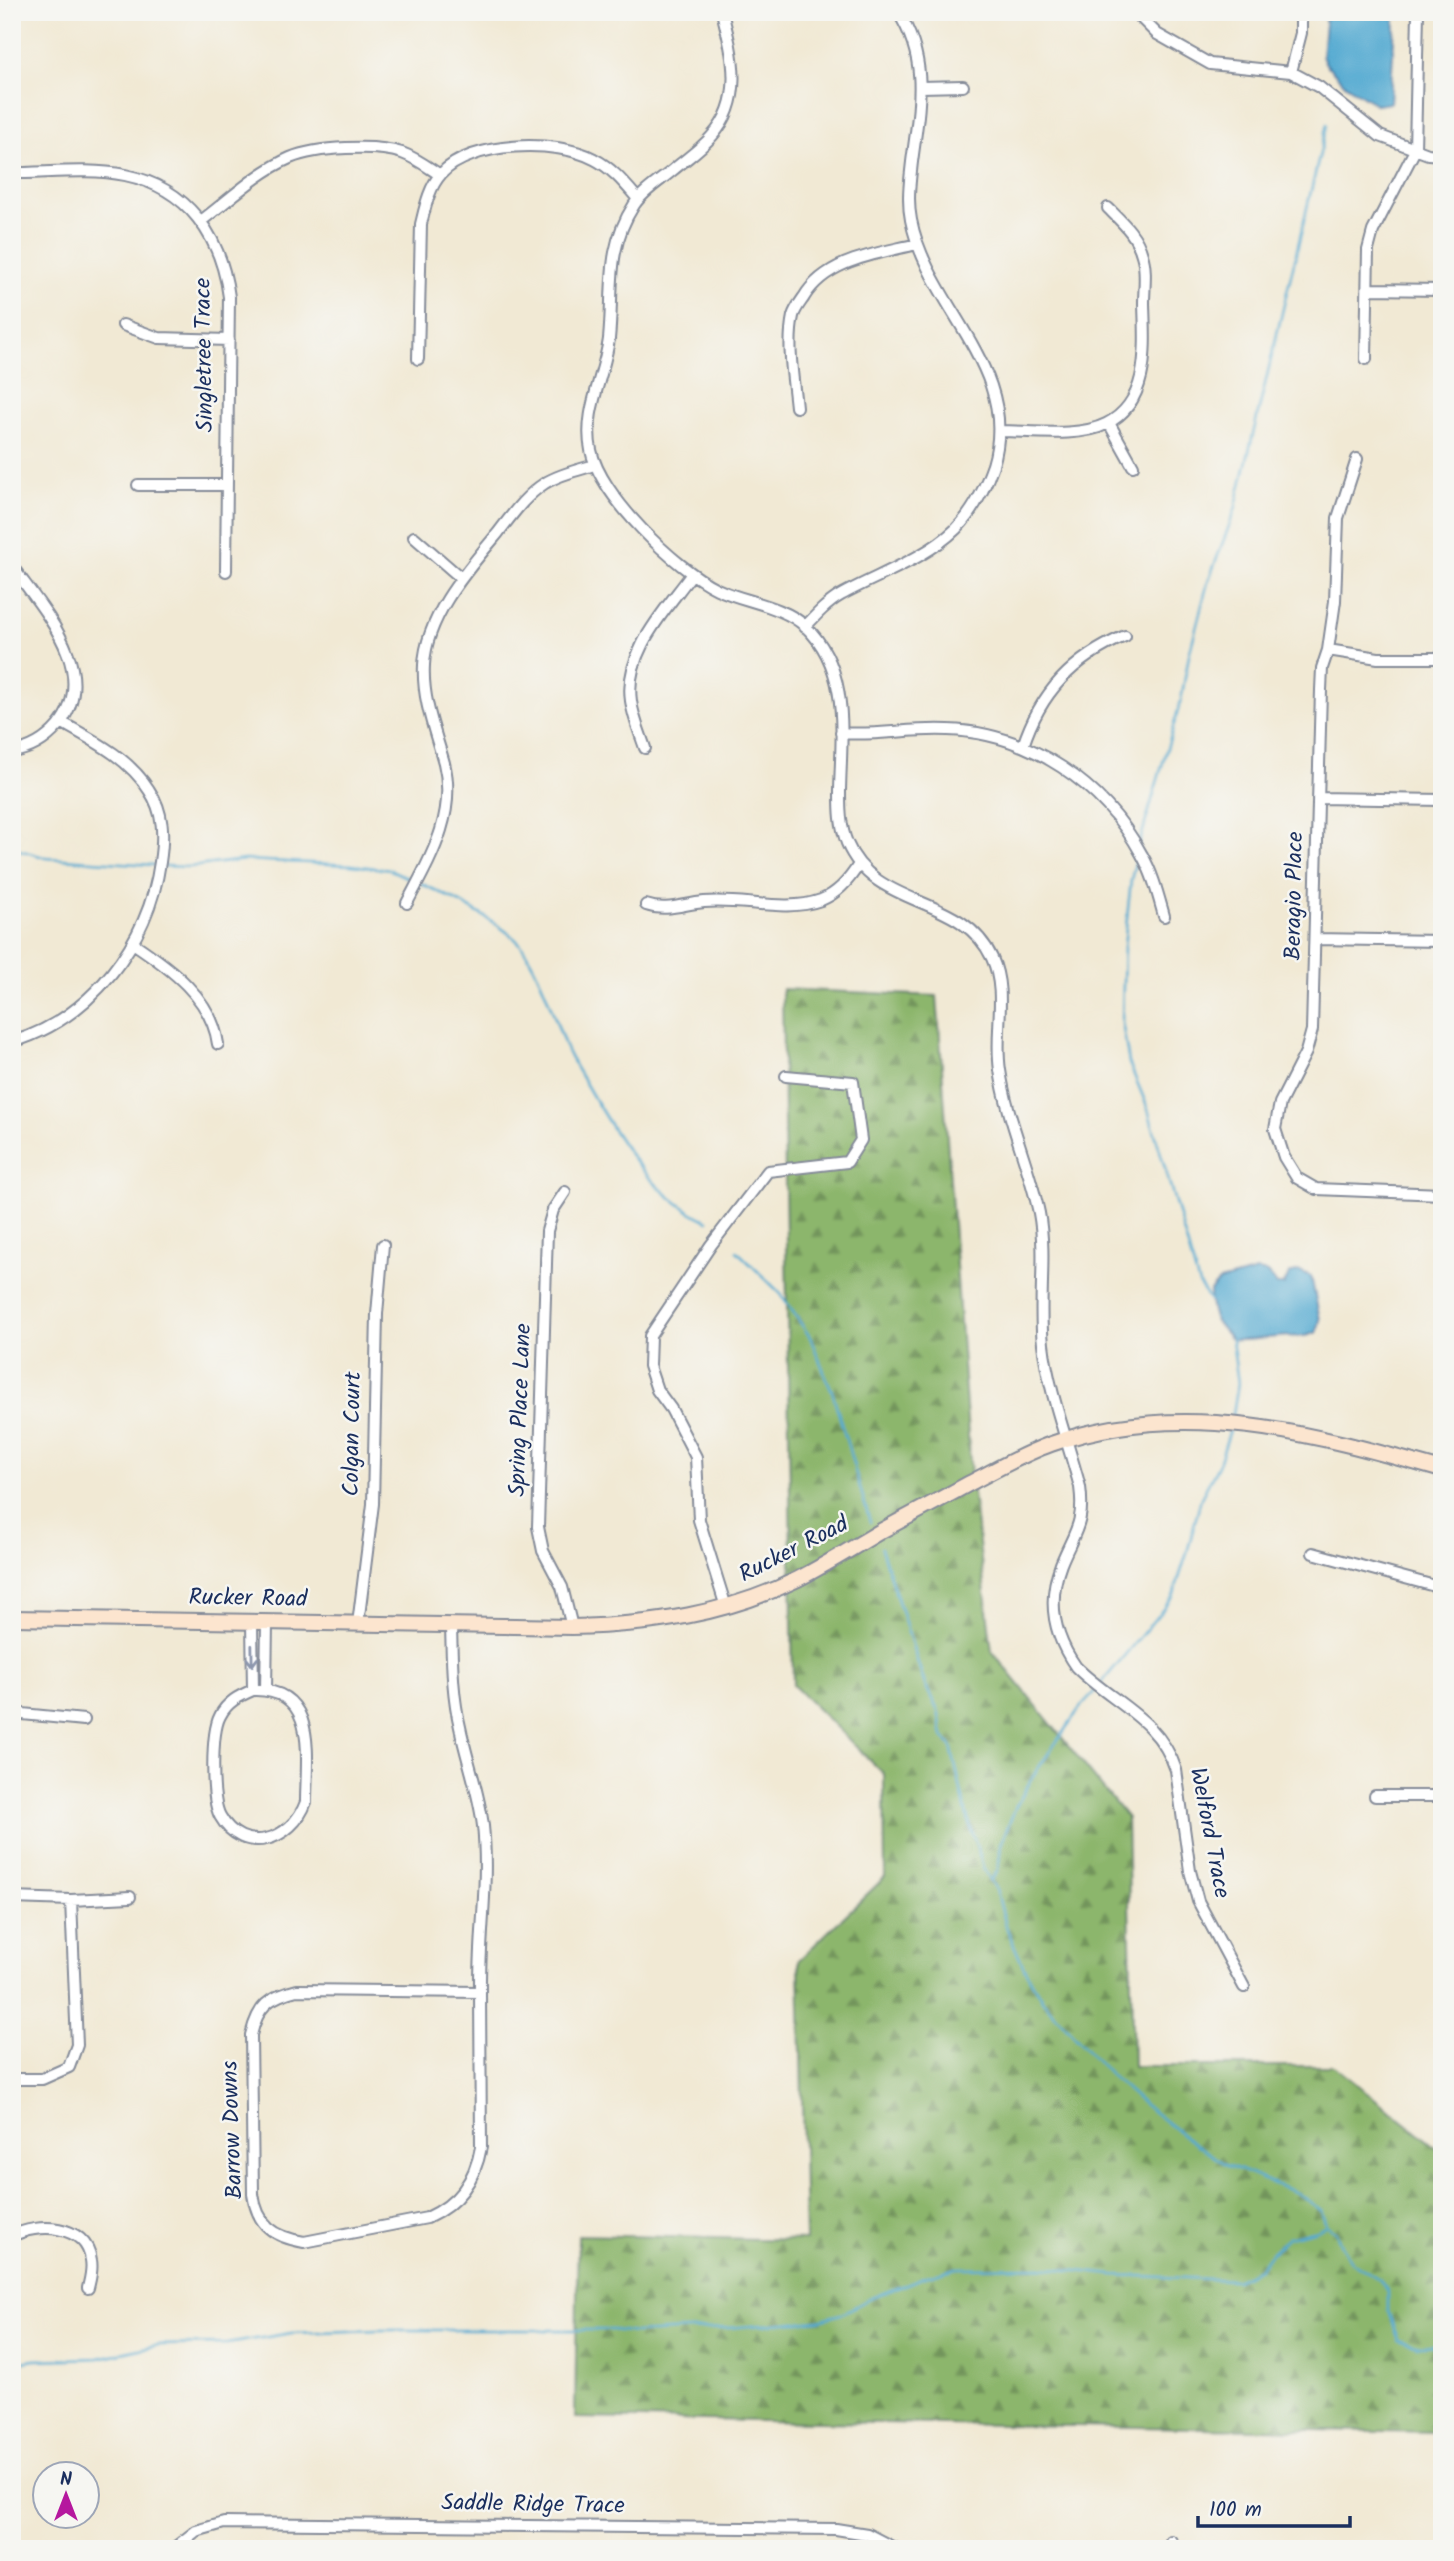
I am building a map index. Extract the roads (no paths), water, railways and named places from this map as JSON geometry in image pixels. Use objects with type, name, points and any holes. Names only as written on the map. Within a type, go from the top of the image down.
[{"type":"main road","name":"Rucker Road","points":[[12,1618],[572,1627],[654,1623],[726,1607],[799,1578],[1003,1466],[1067,1440],[1116,1429],[1172,1422],[1234,1423],[1295,1432],[1442,1470]]},
{"type":"street","points":[[646,905],[665,909],[731,900],[807,904],[824,899],[839,889],[859,864],[845,837],[840,817],[841,702],[836,676],[824,652],[805,626],[785,613],[720,590],[691,575],[625,509],[605,484],[595,465],[590,445],[589,423],[609,340],[612,259],[622,224],[638,199],[708,141],[725,119],[731,103],[735,77],[722,12]]},
{"type":"street","points":[[805,626],[840,596],[877,579],[956,529],[974,508],[987,482],[1000,431],[995,399],[981,359],[935,283],[917,244],[910,217],[909,182],[921,87],[916,50],[898,12]]},
{"type":"street","points":[[1135,12],[1157,34],[1210,64],[1291,72],[1319,87],[1380,136],[1428,154],[1442,155]]},
{"type":"street","points":[[1291,72],[1301,33],[1301,12]]},
{"type":"street","points":[[1366,359],[1368,250],[1373,231],[1415,150],[1418,12]]},
{"type":"street","points":[[921,87],[963,86]]},
{"type":"street","points":[[201,221],[273,167],[291,158],[313,152],[368,148],[388,150],[417,160],[440,175]]},
{"type":"street","points":[[418,359],[421,224],[426,204],[440,175],[470,154],[504,148],[558,148],[577,152],[599,162],[638,199]]},
{"type":"street","name":"Singletree Trace","points":[[12,173],[103,172],[148,181],[187,206],[201,221],[217,247],[226,272],[229,297],[226,571]]},
{"type":"street","points":[[1000,431],[1082,431],[1109,423],[1125,410],[1142,378],[1145,330],[1143,256],[1136,239],[1108,208]]},
{"type":"street","points":[[796,407],[791,334],[794,312],[808,289],[825,273],[843,263],[917,244]]},
{"type":"street","points":[[1368,289],[1442,290]]},
{"type":"street","points":[[123,325],[159,338],[229,340]]},
{"type":"street","points":[[1109,423],[1133,466]]},
{"type":"street","name":"Beragio Place","points":[[1357,459],[1338,519],[1335,601],[1328,650],[1322,668],[1312,1030],[1306,1052],[1280,1103],[1276,1129],[1284,1157],[1297,1178],[1316,1189],[1442,1194]]},
{"type":"street","points":[[407,903],[441,833],[448,789],[426,699],[424,668],[429,639],[461,578],[533,492],[562,474],[595,465]]},
{"type":"street","points":[[138,485],[227,485]]},
{"type":"street","points":[[414,537],[461,578]]},
{"type":"street","points":[[12,566],[68,652],[73,669],[70,705],[61,722],[37,745],[12,752]]},
{"type":"street","points":[[645,748],[631,701],[633,666],[648,634],[691,575]]},
{"type":"street","points":[[1023,746],[1037,710],[1059,679],[1088,654],[1125,636]]},
{"type":"street","points":[[1328,650],[1378,658],[1442,658]]},
{"type":"street","points":[[12,1042],[49,1027],[80,1006],[100,986],[133,943],[150,908],[164,839],[159,809],[136,772],[95,741],[61,722]]},
{"type":"street","points":[[841,733],[870,735],[950,730],[986,735],[1043,755],[1077,777],[1109,807],[1144,858],[1164,916]]},
{"type":"street","points":[[1318,798],[1442,800]]},
{"type":"street","name":"Welford Trace","points":[[859,864],[887,888],[964,923],[983,942],[995,966],[1000,992],[997,1040],[999,1068],[1040,1217],[1043,1254],[1043,1347],[1080,1487],[1082,1517],[1056,1581],[1053,1596],[1055,1626],[1076,1667],[1155,1730],[1172,1756],[1193,1886],[1208,1924],[1244,1987]]},
{"type":"street","points":[[1315,939],[1442,941]]},
{"type":"street","points":[[133,943],[164,963],[190,989],[212,1021],[218,1044]]},
{"type":"street","points":[[726,1607],[699,1520],[696,1457],[671,1409],[657,1390],[649,1366],[650,1336],[711,1245],[768,1171],[847,1162],[861,1140],[853,1082],[786,1076]]},
{"type":"street","name":"Spring Place Lane","points":[[565,1192],[553,1210],[547,1231],[538,1527],[543,1551],[562,1587],[572,1627]]},
{"type":"street","name":"Colgan Court","points":[[358,1624],[373,1504],[377,1314],[383,1245]]},
{"type":"street","points":[[1313,1553],[1442,1588]]},
{"type":"street","points":[[252,1622],[253,1690]]},
{"type":"street","points":[[267,1623],[267,1690]]},
{"type":"street","name":"Barrow Downs","points":[[451,1626],[454,1702],[478,1793],[483,1829],[481,2147],[475,2173],[460,2195],[440,2212],[413,2222],[304,2242],[285,2239],[270,2229],[258,2213],[253,2194],[251,2035],[255,2019],[263,2006],[279,1994],[297,1990],[480,1992]]},
{"type":"street","points":[[253,1690],[267,1690],[288,1700],[302,1717],[306,1727],[306,1802],[302,1813],[286,1831],[277,1837],[260,1839],[235,1833],[219,1814],[215,1801],[214,1731],[220,1715],[230,1702],[253,1690]]},
{"type":"street","points":[[12,1713],[84,1720]]},
{"type":"street","points":[[1375,1796],[1442,1796]]},
{"type":"street","points":[[12,1898],[71,1900],[130,1897]]},
{"type":"street","points":[[12,2079],[42,2079],[69,2067],[77,2045],[71,1900]]},
{"type":"street","points":[[12,2236],[29,2229],[49,2227],[76,2238],[87,2249],[91,2259],[88,2288]]},
{"type":"street","name":"Saddle Ridge Trace","points":[[173,2549],[196,2531],[224,2524],[836,2529],[867,2534],[896,2549]]},
{"type":"water","points":[[1326,12],[1393,12],[1395,22],[1390,103],[1377,105],[1346,85],[1326,64],[1322,56]]},
{"type":"water","points":[[1257,1271],[1267,1273],[1277,1285],[1284,1285],[1289,1274],[1300,1271],[1311,1276],[1320,1320],[1317,1332],[1302,1336],[1232,1340],[1215,1319],[1210,1291],[1220,1281]]},
{"type":"waterway","points":[[1139,845],[1181,700],[1189,655],[1208,582],[1235,510],[1327,124]]},
{"type":"waterway","points":[[12,848],[47,858],[154,865]]},
{"type":"waterway","points":[[1137,855],[1131,880],[1124,947],[1122,1022],[1129,1063],[1147,1106],[1199,1285],[1210,1300]]},
{"type":"waterway","points":[[164,866],[189,867],[244,860],[352,865],[391,870],[413,880]]},
{"type":"waterway","points":[[420,883],[491,921],[516,939],[542,985],[569,1056],[624,1146],[669,1197],[708,1221]]},
{"type":"waterway","points":[[737,1251],[781,1294],[810,1337],[832,1391],[870,1522]]},
{"type":"waterway","points":[[1232,1340],[1238,1383],[1232,1420]]},
{"type":"waterway","points":[[1100,1685],[1173,1597],[1201,1498],[1220,1461],[1230,1430]]},
{"type":"waterway","points":[[881,1548],[925,1685],[938,1711],[943,1736],[951,1746],[966,1812],[984,1870],[996,1889],[1007,1929],[1025,1970],[1043,2001],[1109,2074],[1187,2138],[1225,2164],[1297,2193],[1321,2210],[1326,2225],[1336,2232],[1341,2246],[1352,2262],[1379,2279],[1388,2292],[1388,2311],[1398,2340],[1418,2346],[1442,2345]]},
{"type":"waterway","points":[[992,1879],[998,1870],[1001,1844],[1016,1806],[1037,1770],[1082,1705],[1096,1690]]},
{"type":"waterway","points":[[12,2364],[34,2360],[99,2358],[158,2345],[227,2344],[291,2333],[378,2330],[613,2330],[635,2333],[819,2320],[841,2314],[869,2299],[924,2277],[956,2268],[1042,2267],[1113,2275],[1236,2280],[1259,2269],[1288,2237],[1326,2225]]}]
